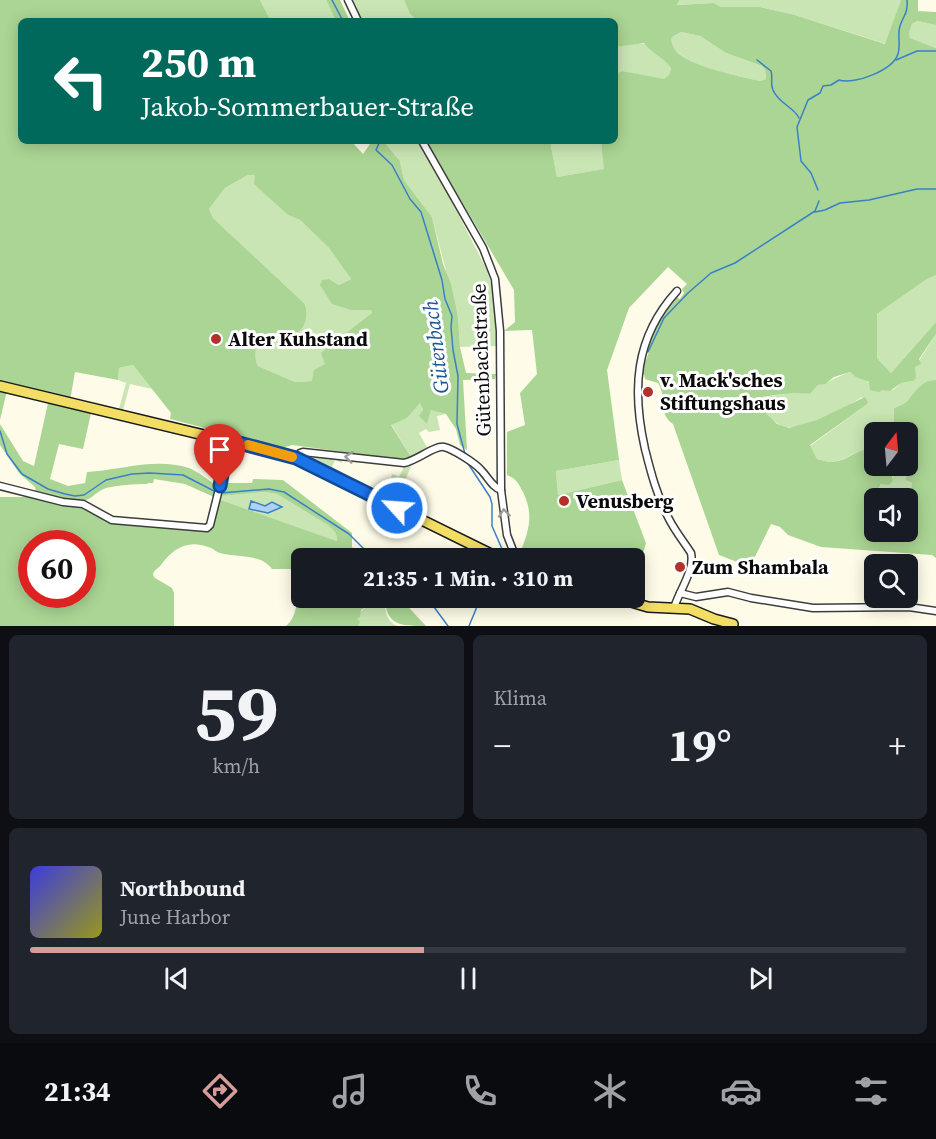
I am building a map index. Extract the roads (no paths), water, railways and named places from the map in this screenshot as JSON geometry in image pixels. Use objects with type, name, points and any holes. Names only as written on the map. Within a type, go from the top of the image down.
[{"type":"main road","points":[[0,386],[296,458],[479,548]]},
{"type":"main road","points":[[645,606],[690,609],[727,624]]},
{"type":"street","points":[[348,0],[357,18]]},
{"type":"street","name":"Gütenbachstraße","points":[[424,144],[483,248],[495,279],[500,331],[501,490],[507,535],[512,548]]},
{"type":"street","points":[[674,608],[693,563],[691,553],[670,521],[658,495],[642,435],[637,403],[638,372],[649,334],[661,309],[676,291]]},
{"type":"street","points":[[0,486],[63,502],[83,504],[112,520],[189,528],[209,527],[220,486],[228,440]]},
{"type":"street","points":[[296,458],[303,452],[404,463],[412,462],[444,447],[482,470],[496,488],[501,490]]},
{"type":"street","points":[[680,593],[696,597],[728,592],[813,608],[909,607],[936,611]]},
{"type":"water","points":[[251,501],[265,506],[272,502],[282,507],[268,513],[249,509]]},
{"type":"waterway","name":"Gütenbach","points":[[332,0],[341,18]]},
{"type":"waterway","points":[[818,190],[811,173],[801,161],[797,127],[808,100],[820,93],[823,86],[831,85],[839,80],[854,80],[873,75],[895,60],[899,51],[899,29],[906,11],[907,0]]},
{"type":"waterway","points":[[896,60],[917,51],[936,51]]},
{"type":"waterway","points":[[757,60],[771,71],[772,88],[775,94],[799,118]]},
{"type":"waterway","name":"Gütenbach","points":[[379,144],[376,150],[392,165],[410,199],[421,212],[442,280],[445,299],[452,316],[453,350],[458,376],[457,424],[465,454]]},
{"type":"waterway","points":[[815,212],[840,203],[869,200],[917,189],[936,189]]},
{"type":"waterway","points":[[648,352],[664,318],[688,293],[711,273],[735,263],[815,211],[819,201]]},
{"type":"waterway","points":[[0,431],[7,454],[22,474],[48,489],[65,494],[84,495],[106,480],[132,474],[150,473],[183,475],[216,492]]},
{"type":"waterway","name":"Gütenbach","points":[[467,462],[490,497],[492,526],[502,548]]},
{"type":"waterway","points":[[221,493],[269,489],[284,492],[349,534],[363,548]]},
{"type":"waterway","points":[[435,608],[448,626]]},
{"type":"waterway","name":"Gütenbach","points":[[469,626],[476,608]]},
{"type":"place","name":"Alter Kuhstand","points":[[216,339]]},
{"type":"place","name":"v. Mack'sches Stiftungshaus","points":[[648,392]]},
{"type":"place","name":"Venusberg","points":[[564,501]]},
{"type":"place","name":"Zum Shambala","points":[[680,567]]}]
